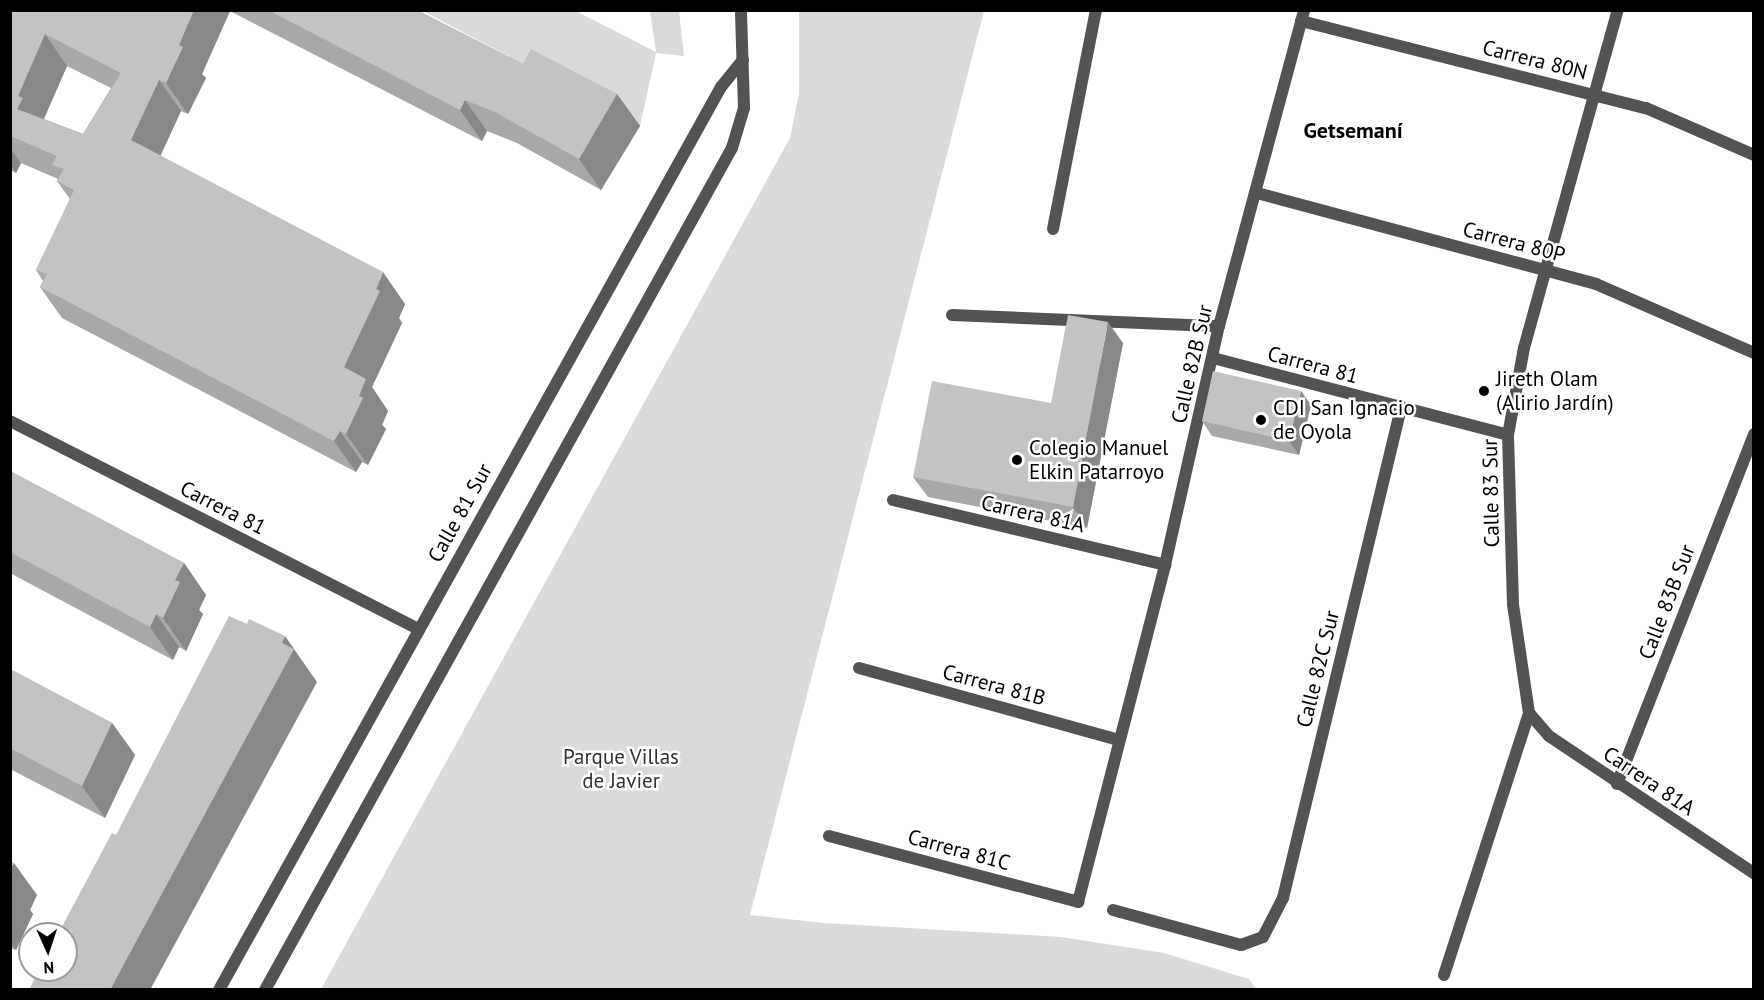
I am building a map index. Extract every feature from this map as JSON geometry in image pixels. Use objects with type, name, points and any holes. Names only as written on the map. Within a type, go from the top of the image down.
[{"type":"street","points":[[265,990],[732,148],[744,108],[741,10]]},
{"type":"street","points":[[1053,229],[1096,10]]},
{"type":"street","name":"Calle 83 Sur","points":[[1444,975],[1529,713],[1514,604],[1508,435],[1524,348],[1618,10]]},
{"type":"street","name":"Carrera 80N","points":[[1302,16],[1646,108],[1754,155]]},
{"type":"street","name":"Calle 82B Sur","points":[[1078,902],[1165,565],[1219,326],[1257,193],[1302,16]]},
{"type":"street","name":"Calle 81 Sur","points":[[219,990],[721,87],[743,60]]},
{"type":"street","name":"Carrera 80P","points":[[1257,193],[1596,284],[1754,353]]},
{"type":"street","points":[[952,315],[1219,326]]},
{"type":"street","name":"Carrera 81","points":[[1213,358],[1508,435]]},
{"type":"street","name":"Calle 82C Sur","points":[[1113,910],[1241,945],[1263,937],[1283,898],[1401,408]]},
{"type":"street","name":"Carrera 81","points":[[10,421],[418,629]]},
{"type":"street","name":"Calle 83B Sur","points":[[1617,784],[1754,434]]},
{"type":"street","name":"Carrera 81A","points":[[893,500],[1165,565]]},
{"type":"street","name":"Carrera 81B","points":[[859,668],[1119,740]]},
{"type":"street","name":"Carrera 81A","points":[[1529,713],[1549,736],[1617,784],[1754,873]]},
{"type":"street","name":"Carrera 81C","points":[[829,836],[1078,902]]},
{"type":"green space","points":[[423,11],[576,11],[656,52],[650,11],[679,11],[684,56],[656,53],[640,126]]},
{"type":"green space","name":"Parque Villas de Javier","points":[[799,11],[984,11],[750,915],[824,923],[1061,937],[1164,953],[1249,979],[1256,989],[321,989],[790,138],[799,93]]},
{"type":"building","points":[[10,10],[194,10],[179,45],[183,47],[166,83],[159,80],[131,140],[383,272],[376,289],[380,291],[344,367],[366,379],[359,396],[363,398],[346,434],[340,431],[334,441],[40,287],[47,274],[36,270],[74,190],[57,181],[64,169],[52,165],[57,156],[10,136]],"holes":[[[45,34],[121,73],[83,134],[17,109],[23,98],[18,96]]]},
{"type":"building","points":[[268,10],[417,10],[523,64],[531,49],[617,94],[579,159],[495,112],[465,100],[460,110]]},
{"type":"building","name":"Colegio Manuel Elkin Patarroyo","points":[[1068,315],[1108,322],[1073,507],[913,477],[932,381],[1051,403]]},
{"type":"building","name":"CDI San Ignacio de Oyola","points":[[1213,371],[1301,391],[1289,441],[1202,421]]},
{"type":"building","points":[[10,471],[184,563],[175,580],[180,582],[163,618],[156,614],[150,627],[10,552]]},
{"type":"building","points":[[229,616],[247,624],[249,619],[285,636],[282,643],[294,649],[110,990],[29,990],[33,982],[78,982],[78,922],[64,922],[112,833],[116,835]]},
{"type":"building","points":[[10,669],[112,723],[82,786],[10,748]]},
{"type":"place","name":"Jireth Olam (Alirio Jardín)","points":[[1484,391]]},
{"type":"place","name":"CDI San Ignacio de Oyola","points":[[1261,420]]},
{"type":"place","name":"Colegio Manuel Elkin Patarroyo","points":[[1017,460]]},
{"type":"district","name":"Getsemaní","points":[[1353,131]]}]
